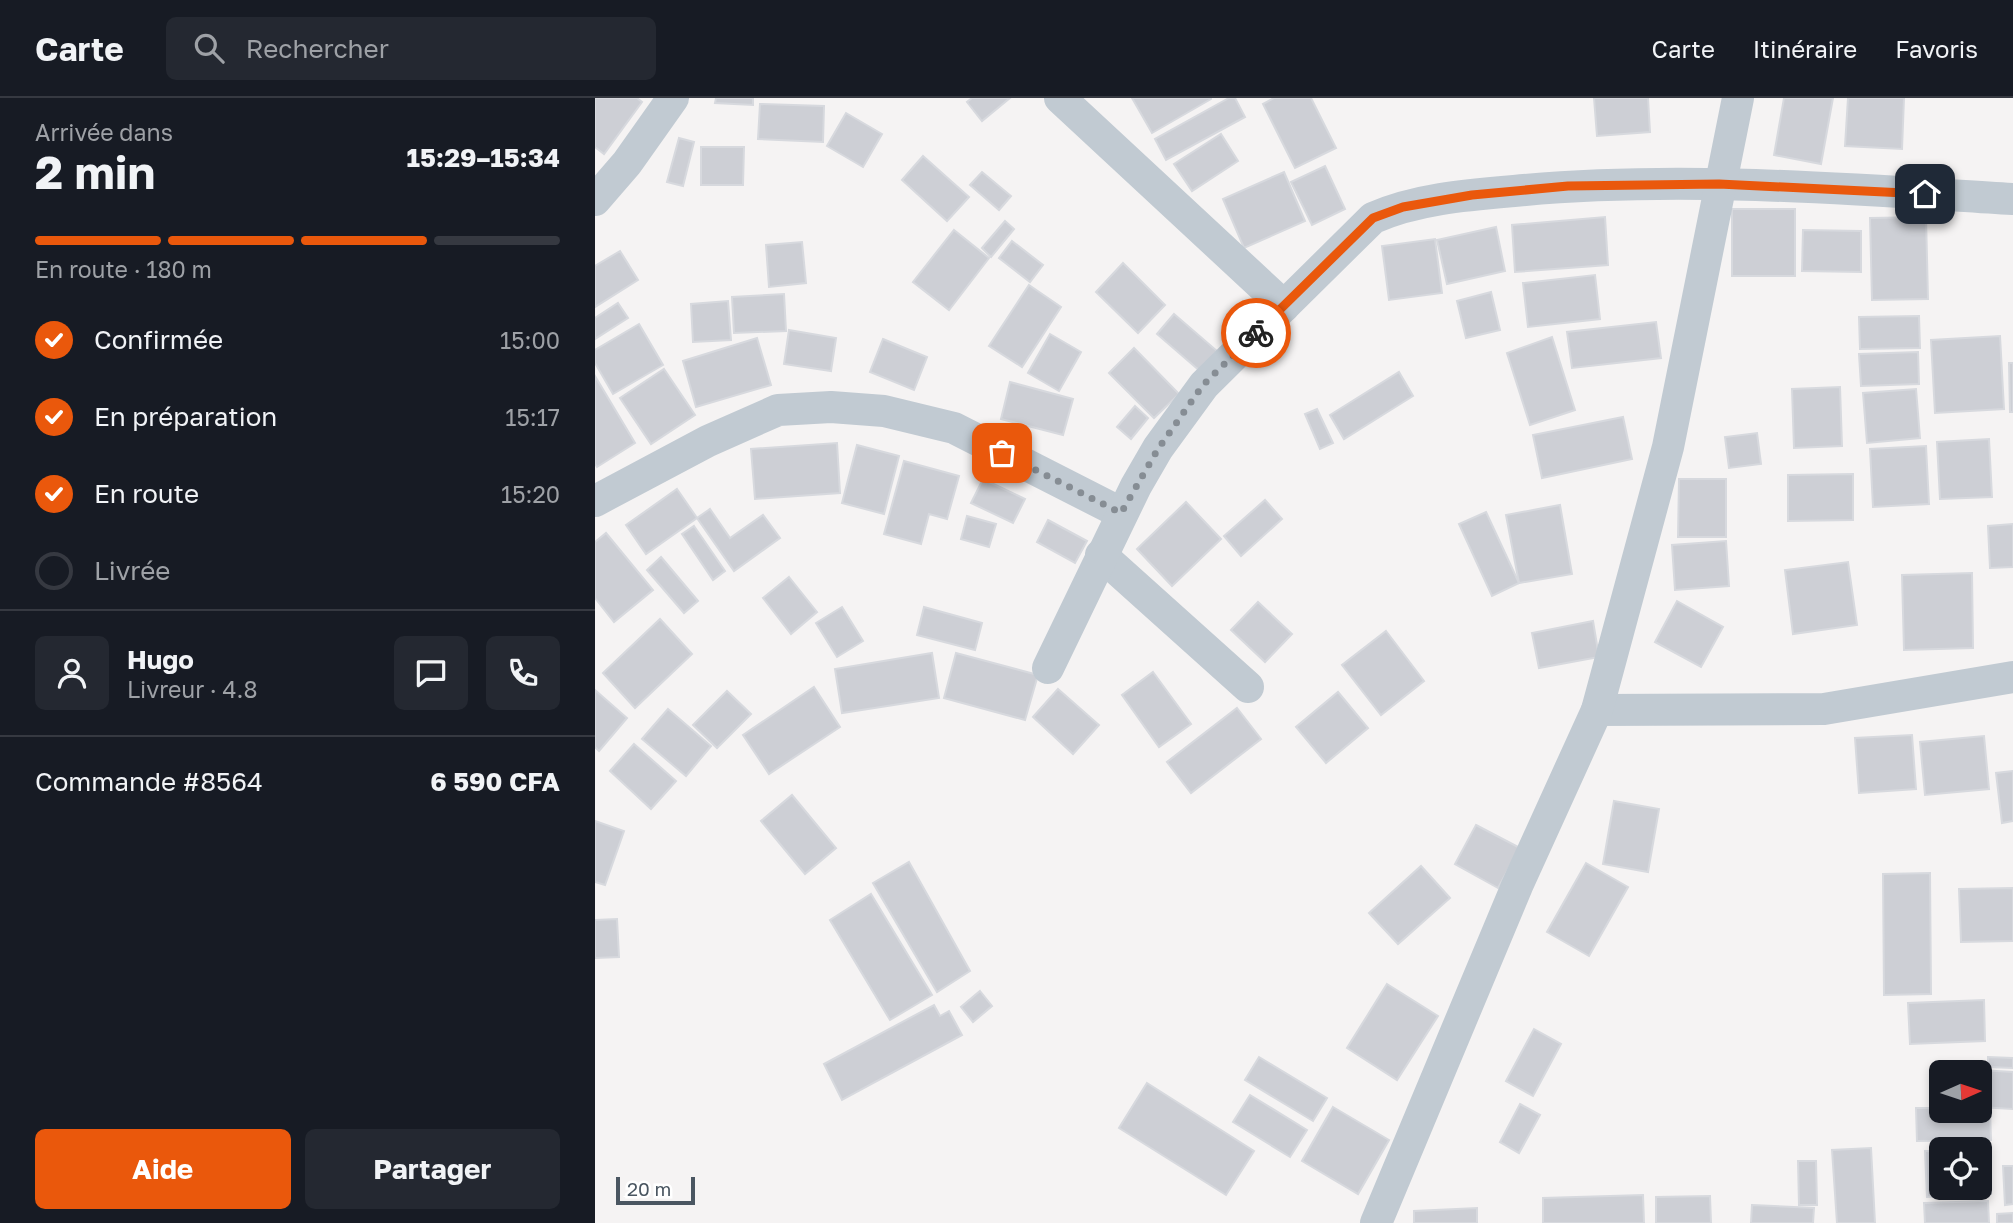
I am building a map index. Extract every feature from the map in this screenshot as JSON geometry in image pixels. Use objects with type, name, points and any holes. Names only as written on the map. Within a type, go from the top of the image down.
[{"type":"street","points":[[595,200],[627,163],[673,98]]},
{"type":"street","points":[[1060,98],[1284,306]]},
{"type":"street","points":[[1376,1223],[1517,886],[1597,710],[1668,447],[1738,98]]},
{"type":"street","points":[[1048,668],[1121,513],[1158,449],[1203,385],[1373,218],[1389,211],[1472,195],[1568,186],[1719,184],[2013,199]]},
{"type":"street","points":[[595,501],[708,441],[778,410],[831,407],[884,411],[954,428],[1121,513]]},
{"type":"street","points":[[1101,555],[1248,687]]},
{"type":"street","points":[[1597,710],[1824,709],[2013,677]]},
{"type":"building","points":[[595,98],[637,98],[642,102],[604,154],[595,147]]},
{"type":"building","points":[[716,98],[753,98],[753,105],[715,103]]},
{"type":"building","points":[[972,98],[1010,98],[982,121],[967,102]]},
{"type":"building","points":[[1132,98],[1211,98],[1211,99],[1152,133]]},
{"type":"building","points":[[1229,98],[1235,98],[1245,117],[1166,160],[1155,139]]},
{"type":"building","points":[[1274,98],[1311,98],[1336,148],[1295,168],[1263,104]]},
{"type":"building","points":[[1594,98],[1648,98],[1650,132],[1597,136]]},
{"type":"building","points":[[1784,98],[1833,98],[1821,164],[1774,155]]},
{"type":"building","points":[[1848,98],[1904,98],[1902,149],[1845,146]]},
{"type":"building","points":[[760,104],[824,106],[823,142],[758,139]]},
{"type":"building","points":[[846,113],[882,134],[863,167],[827,146]]},
{"type":"building","points":[[1221,134],[1238,161],[1192,191],[1174,164]]},
{"type":"building","points":[[679,138],[694,142],[683,186],[667,182]]},
{"type":"building","points":[[701,147],[744,147],[743,185],[701,185]]},
{"type":"building","points":[[923,156],[969,197],[947,221],[902,180]]},
{"type":"building","points":[[1325,166],[1345,209],[1312,225],[1291,182]]},
{"type":"building","points":[[982,172],[1011,196],[999,210],[970,185]]},
{"type":"building","points":[[1284,172],[1305,221],[1244,248],[1223,199]]},
{"type":"building","points":[[1732,209],[1795,209],[1795,276],[1732,276]]},
{"type":"building","points":[[1605,217],[1608,265],[1515,272],[1512,225]]},
{"type":"building","points":[[1926,217],[1928,299],[1872,300],[1870,218]]},
{"type":"building","points":[[1005,221],[1014,229],[991,257],[982,248]]},
{"type":"building","points":[[1496,227],[1505,271],[1447,284],[1437,240]]},
{"type":"building","points":[[954,230],[989,258],[949,310],[913,282]]},
{"type":"building","points":[[1803,230],[1861,231],[1861,272],[1802,271]]},
{"type":"building","points":[[1435,239],[1442,293],[1389,300],[1382,246]]},
{"type":"building","points":[[1012,241],[1043,265],[1030,282],[999,258]]},
{"type":"building","points":[[802,242],[806,283],[769,287],[766,245]]},
{"type":"building","points":[[620,251],[638,280],[595,307],[595,266]]},
{"type":"building","points":[[1123,263],[1165,305],[1138,333],[1096,292]]},
{"type":"building","points":[[1595,275],[1600,319],[1528,327],[1523,283]]},
{"type":"building","points":[[1029,285],[1061,307],[1022,367],[989,346]]},
{"type":"building","points":[[1491,292],[1500,330],[1466,338],[1457,301]]},
{"type":"building","points":[[784,294],[786,331],[734,333],[732,297]]},
{"type":"building","points":[[728,301],[731,340],[693,342],[691,304]]},
{"type":"building","points":[[618,303],[628,318],[595,339],[595,318]]},
{"type":"building","points":[[1174,314],[1217,351],[1200,371],[1157,334]]},
{"type":"building","points":[[1919,316],[1920,348],[1860,349],[1859,317]]},
{"type":"building","points":[[1656,322],[1661,358],[1572,368],[1567,332]]},
{"type":"building","points":[[639,324],[663,365],[613,394],[595,363],[595,350]]},
{"type":"building","points":[[789,330],[836,338],[831,371],[784,364]]},
{"type":"building","points":[[1050,334],[1081,352],[1059,391],[1028,373]]},
{"type":"building","points":[[2000,336],[2004,409],[1935,413],[1931,340]]},
{"type":"building","points":[[1552,337],[1575,410],[1530,425],[1507,353]]},
{"type":"building","points":[[757,338],[771,385],[696,407],[683,361]]},
{"type":"building","points":[[883,339],[927,357],[914,390],[870,372]]},
{"type":"building","points":[[1134,348],[1179,394],[1154,418],[1109,373]]},
{"type":"building","points":[[1918,352],[1919,384],[1861,386],[1859,354]]},
{"type":"building","points":[[2009,363],[2013,363],[2013,412],[2010,412]]},
{"type":"building","points":[[664,369],[695,415],[651,444],[620,398]]},
{"type":"building","points":[[1399,372],[1413,396],[1344,439],[1330,415]]},
{"type":"building","points":[[595,376],[635,443],[597,467],[595,464]]},
{"type":"building","points":[[1010,382],[1073,399],[1063,435],[1001,419]]},
{"type":"building","points":[[1840,387],[1842,446],[1794,448],[1792,389]]},
{"type":"building","points":[[1916,389],[1920,438],[1867,443],[1863,393]]},
{"type":"building","points":[[1135,406],[1148,418],[1131,439],[1117,427]]},
{"type":"building","points":[[1317,409],[1333,443],[1320,449],[1305,414]]},
{"type":"building","points":[[1623,417],[1632,459],[1542,478],[1533,435]]},
{"type":"building","points":[[1757,433],[1761,464],[1729,468],[1725,437]]},
{"type":"building","points":[[1989,439],[1992,497],[1940,499],[1937,442]]},
{"type":"building","points":[[837,443],[840,493],[755,499],[751,449]]},
{"type":"building","points":[[857,445],[899,456],[884,514],[842,503]]},
{"type":"building","points":[[1926,446],[1929,504],[1873,507],[1870,449]]},
{"type":"building","points":[[904,461],[959,476],[947,519],[929,514],[921,544],[884,534]]},
{"type":"building","points":[[1853,474],[1853,520],[1788,521],[1788,475]]},
{"type":"building","points":[[983,479],[1025,499],[1013,523],[971,503]]},
{"type":"building","points":[[1679,479],[1726,479],[1726,537],[1678,537]]},
{"type":"building","points":[[677,489],[697,518],[646,554],[626,525]]},
{"type":"building","points":[[1265,500],[1282,519],[1241,556],[1224,536]]},
{"type":"building","points":[[1186,502],[1221,539],[1172,586],[1137,549]]},
{"type":"building","points":[[1560,505],[1572,574],[1519,583],[1506,515]]},
{"type":"building","points":[[710,509],[730,538],[763,515],[780,538],[734,571],[697,518]]},
{"type":"building","points":[[1486,512],[1519,583],[1492,596],[1459,524]]},
{"type":"building","points":[[967,516],[996,524],[989,547],[961,539]]},
{"type":"building","points":[[1048,520],[1087,541],[1075,563],[1037,542]]},
{"type":"building","points":[[2013,524],[2013,567],[1990,568],[1988,526]]},
{"type":"building","points":[[694,526],[725,571],[713,580],[682,534]]},
{"type":"building","points":[[606,533],[653,590],[614,622],[595,598],[595,542]]},
{"type":"building","points":[[1726,541],[1729,586],[1675,590],[1672,545]]},
{"type":"building","points":[[661,557],[698,601],[684,613],[647,570]]},
{"type":"building","points":[[1848,562],[1857,625],[1793,634],[1785,570]]},
{"type":"building","points":[[1972,573],[1973,648],[1904,650],[1902,575]]},
{"type":"building","points":[[789,577],[817,612],[791,634],[763,598]]},
{"type":"building","points":[[1677,601],[1723,627],[1701,667],[1655,642]]},
{"type":"building","points":[[1258,602],[1292,634],[1265,662],[1231,630]]},
{"type":"building","points":[[842,607],[863,641],[837,657],[816,623]]},
{"type":"building","points":[[924,607],[982,623],[975,650],[917,635]]},
{"type":"building","points":[[660,619],[692,654],[635,708],[603,673]]},
{"type":"building","points":[[1593,621],[1599,657],[1539,668],[1532,633]]},
{"type":"building","points":[[1386,631],[1424,681],[1381,715],[1342,665]]},
{"type":"building","points":[[932,653],[939,698],[842,713],[835,669]]},
{"type":"building","points":[[956,653],[1038,675],[1025,720],[944,698]]},
{"type":"building","points":[[1153,672],[1191,724],[1159,747],[1122,695]]},
{"type":"building","points":[[814,687],[840,727],[769,774],[743,735]]},
{"type":"building","points":[[1058,689],[1099,725],[1073,754],[1033,717]]},
{"type":"building","points":[[595,690],[627,718],[599,751],[595,747]]},
{"type":"building","points":[[727,691],[751,714],[717,748],[693,725]]},
{"type":"building","points":[[1338,692],[1368,728],[1326,763],[1296,727]]},
{"type":"building","points":[[1237,708],[1261,739],[1191,793],[1167,762]]},
{"type":"building","points":[[668,709],[711,746],[686,776],[642,739]]},
{"type":"building","points":[[1912,735],[1916,789],[1859,793],[1855,738]]},
{"type":"building","points":[[1984,736],[1989,789],[1925,795],[1920,742]]},
{"type":"building","points":[[634,744],[676,781],[651,809],[610,771]]},
{"type":"building","points":[[2013,771],[2013,821],[2002,823],[1996,773]]},
{"type":"building","points":[[792,795],[836,848],[805,874],[761,821]]},
{"type":"building","points":[[1614,801],[1659,809],[1648,872],[1603,864]]},
{"type":"building","points":[[595,821],[624,831],[605,885],[595,882]]},
{"type":"building","points":[[1476,825],[1520,848],[1498,888],[1455,864]]},
{"type":"building","points":[[909,862],[970,971],[937,992],[873,883]]},
{"type":"building","points":[[1586,863],[1628,887],[1589,956],[1547,932]]},
{"type":"building","points":[[1421,866],[1450,898],[1398,944],[1369,913]]},
{"type":"building","points":[[1930,873],[1931,994],[1884,995],[1883,874]]},
{"type":"building","points":[[2013,888],[2013,941],[1961,942],[1959,889]]},
{"type":"building","points":[[871,894],[932,995],[890,1020],[830,920]]},
{"type":"building","points":[[617,919],[619,957],[595,958],[595,920]]},
{"type":"building","points":[[1387,984],[1438,1016],[1397,1080],[1347,1048]]},
{"type":"building","points":[[980,991],[992,1006],[973,1022],[961,1007]]},
{"type":"building","points":[[1984,1000],[1985,1041],[1910,1044],[1908,1003]]},
{"type":"building","points":[[934,1005],[940,1016],[949,1011],[962,1035],[842,1100],[824,1064]]},
{"type":"building","points":[[1534,1029],[1561,1044],[1533,1096],[1506,1081]]},
{"type":"building","points":[[1259,1057],[1327,1098],[1313,1121],[1245,1080]]},
{"type":"building","points":[[1988,1057],[2013,1058],[2013,1068],[1992,1067],[1992,1060],[1988,1060]]},
{"type":"building","points":[[1992,1071],[2013,1072],[2013,1109],[1992,1108]]},
{"type":"building","points":[[1147,1083],[1254,1151],[1226,1195],[1119,1128]]},
{"type":"building","points":[[1250,1095],[1307,1130],[1290,1157],[1233,1122]]},
{"type":"building","points":[[1520,1104],[1540,1115],[1519,1153],[1500,1142]]},
{"type":"building","points":[[1333,1107],[1389,1140],[1358,1194],[1302,1161]]},
{"type":"building","points":[[1916,1108],[1929,1108],[1929,1124],[1990,1124],[1991,1137],[1929,1137],[1929,1141],[1917,1141]]},
{"type":"building","points":[[1871,1148],[1875,1223],[1837,1223],[1832,1150]]},
{"type":"building","points":[[1925,1151],[1929,1151],[1929,1197],[1927,1197]]},
{"type":"building","points":[[1798,1161],[1816,1161],[1817,1205],[1799,1205]]},
{"type":"building","points":[[2003,1166],[2013,1166],[2013,1204],[2005,1205]]},
{"type":"building","points":[[1643,1195],[1644,1223],[1543,1223],[1543,1198]]},
{"type":"building","points":[[1710,1196],[1711,1223],[1656,1223],[1656,1197]]},
{"type":"building","points":[[1988,1201],[1989,1223],[1925,1223],[1924,1203]]},
{"type":"building","points":[[1752,1205],[1814,1208],[1813,1223],[1751,1223]]},
{"type":"building","points":[[1477,1208],[1477,1223],[1414,1223],[1414,1211]]},
{"type":"building","points":[[2013,1213],[2013,1223],[1997,1223],[1997,1214]]},
{"type":"way so far","points":[[1002,453],[1121,513],[1158,449],[1203,385],[1256,333]]},
{"type":"route","points":[[1256,333],[1373,218],[1403,207],[1472,195],[1568,186],[1719,184],[1925,194]]}]
